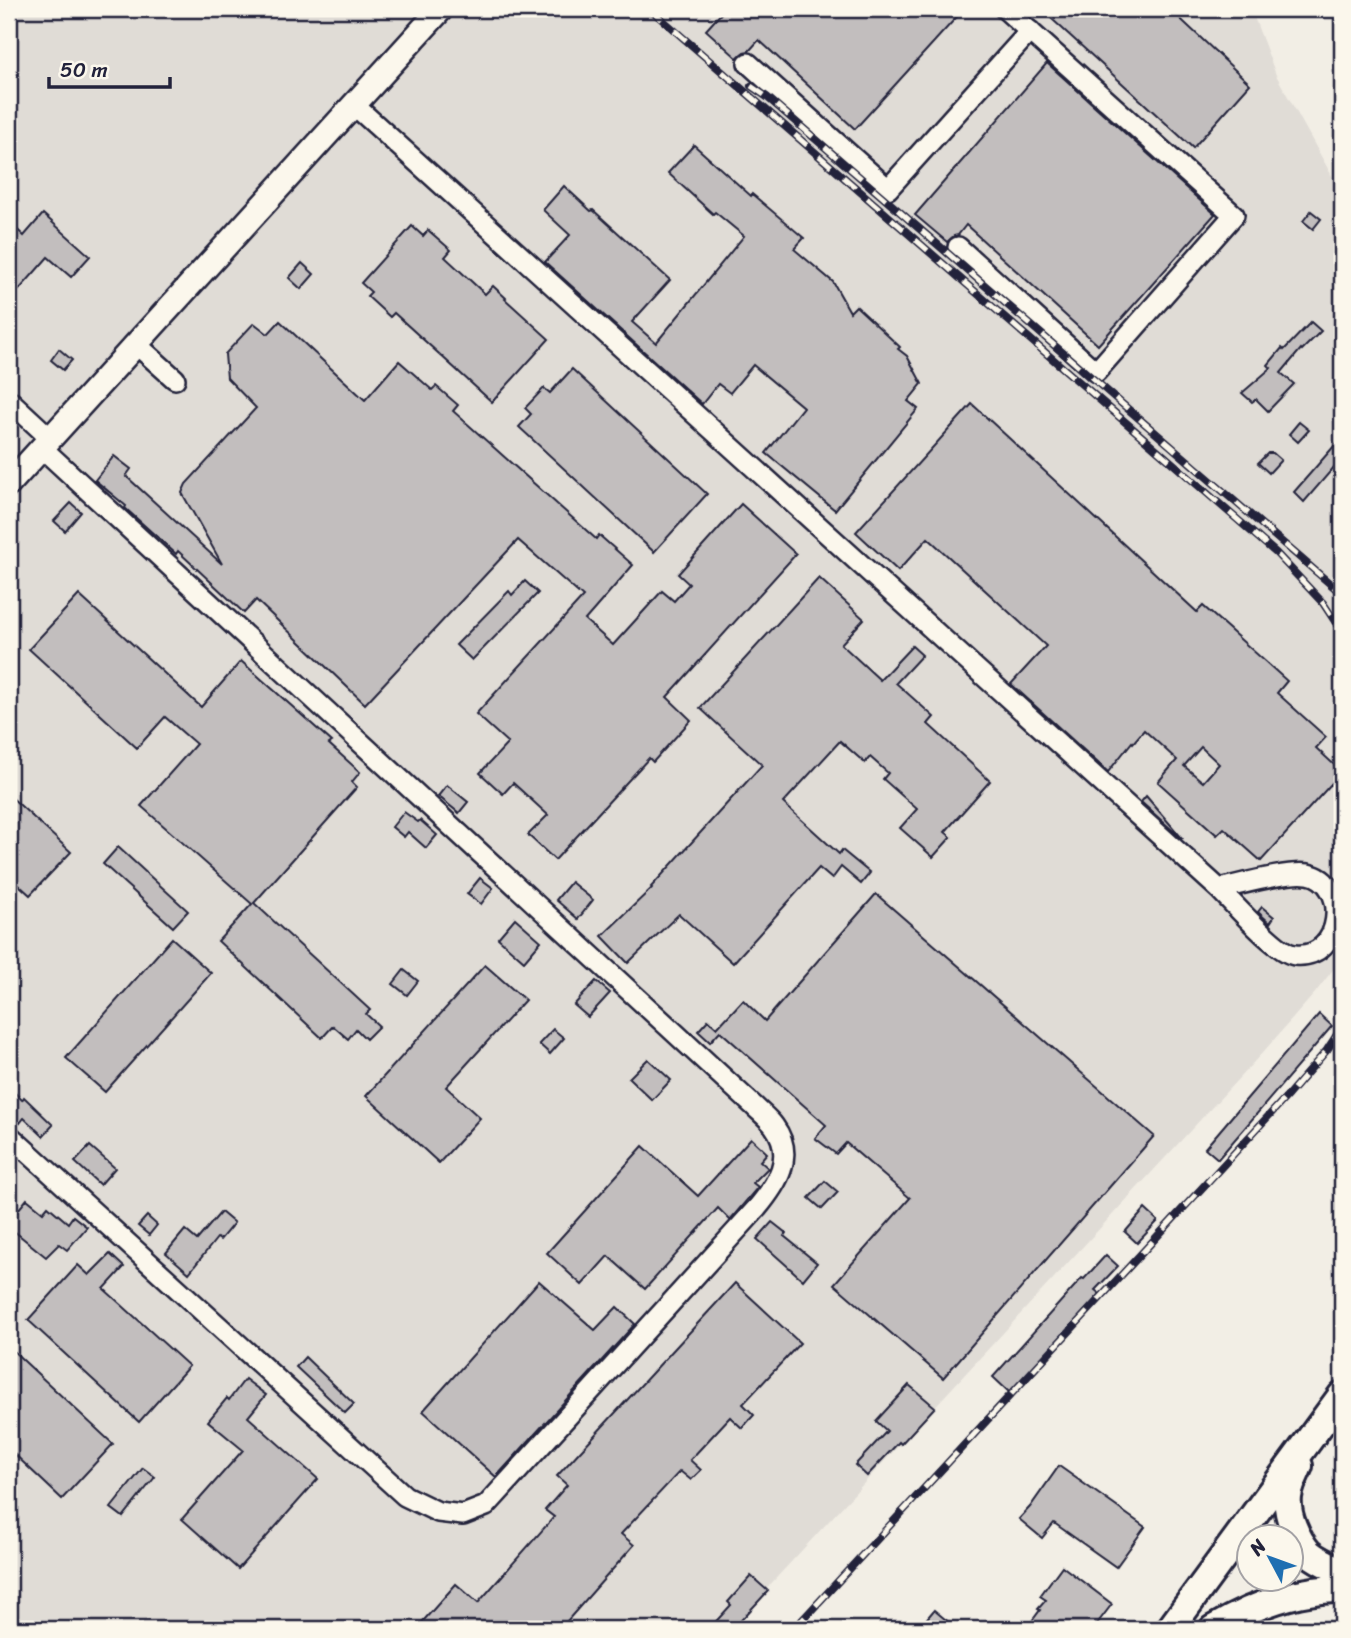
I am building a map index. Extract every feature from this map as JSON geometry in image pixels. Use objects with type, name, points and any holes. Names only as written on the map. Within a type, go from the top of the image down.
[{"type":"highway","points":[[1335,1404],[1305,1452],[1288,1497],[1290,1515],[1305,1547],[1318,1559],[1342,1571]]},
{"type":"highway","points":[[1170,1629],[1335,1404]]},
{"type":"highway","points":[[1213,1629],[1274,1601],[1318,1591],[1342,1589]]},
{"type":"main road","points":[[9,484],[441,9]]},
{"type":"street","points":[[958,247],[1096,372],[1234,215],[1005,9]]},
{"type":"street","points":[[748,63],[888,189],[1030,31]]},
{"type":"street","points":[[354,104],[1219,889],[1281,949],[1295,955],[1312,953],[1328,942],[1337,927],[1339,916],[1336,896],[1330,886],[1317,876],[1290,874],[1219,889]]},
{"type":"street","points":[[136,344],[175,379]]},
{"type":"street","points":[[9,400],[46,443],[754,1106],[774,1127],[783,1145],[783,1165],[774,1187],[757,1209],[514,1476],[486,1506],[463,1515],[438,1512],[405,1496],[9,1135]]},
{"type":"shaded area","points":[[9,9],[1251,9],[1276,75],[1342,194],[1342,958],[1264,1051],[729,1629],[9,1629]]},
{"type":"building","points":[[725,9],[964,9],[855,129],[759,40],[749,51],[737,58],[706,30]]},
{"type":"building","points":[[1041,9],[1170,9],[1250,84],[1193,148]]},
{"type":"building","points":[[1047,63],[1215,214],[1098,345],[966,225],[958,235],[947,242],[915,215]]},
{"type":"building","points":[[694,145],[751,196],[752,194],[804,238],[794,249],[833,282],[850,312],[856,306],[900,347],[898,349],[907,356],[922,384],[908,401],[918,409],[835,510],[766,453],[803,407],[753,365],[730,393],[718,384],[702,404],[545,262],[570,235],[543,210],[564,186],[670,280],[632,322],[656,343],[744,236],[715,212],[713,214],[668,173]]},
{"type":"building","points":[[1311,211],[1321,219],[1313,229],[1303,221]]},
{"type":"building","points":[[43,214],[90,256],[71,277],[48,257],[19,290],[9,280],[9,222],[24,236]]},
{"type":"building","points":[[412,226],[423,236],[428,230],[451,250],[445,257],[485,294],[493,286],[549,339],[492,402],[394,313],[390,317],[367,296],[371,292],[361,283]]},
{"type":"building","points":[[302,263],[314,274],[301,289],[289,278]]},
{"type":"building","points":[[280,321],[365,400],[399,361],[432,390],[436,386],[458,405],[453,411],[596,539],[599,535],[633,565],[585,620],[613,645],[662,591],[674,601],[689,584],[678,574],[741,504],[796,554],[667,697],[691,720],[653,762],[649,758],[555,860],[528,835],[548,815],[513,783],[503,794],[480,773],[508,743],[476,714],[583,597],[518,540],[365,704],[256,600],[244,613],[178,551],[176,554],[95,480],[114,456],[131,469],[126,476],[222,564],[182,493],[186,484],[256,408],[227,378],[225,354],[254,323],[268,334]]},
{"type":"building","points":[[1311,322],[1321,331],[1281,373],[1294,384],[1268,411],[1256,399],[1252,402],[1242,393],[1271,368],[1268,365],[1282,348],[1284,350]]},
{"type":"building","points":[[59,349],[72,360],[63,370],[51,360]]},
{"type":"building","points":[[572,369],[707,494],[654,552],[519,427],[531,414],[525,408],[544,388],[550,393]]},
{"type":"building","points":[[972,404],[1197,612],[1203,606],[1287,681],[1277,693],[1326,737],[1316,748],[1342,772],[1261,861],[1224,828],[1217,835],[1158,782],[1177,760],[1144,730],[1108,772],[1011,684],[1046,646],[928,538],[898,571],[856,532]],"holes":[[[1201,747],[1219,764],[1203,782],[1184,766]]]},
{"type":"building","points":[[1299,422],[1309,430],[1298,442],[1289,434]]},
{"type":"building","points":[[1342,437],[1342,458],[1304,502],[1294,492]]},
{"type":"building","points":[[1268,453],[1273,453],[1281,460],[1269,473],[1258,463]]},
{"type":"building","points":[[71,503],[81,512],[65,531],[54,521]]},
{"type":"building","points":[[819,578],[864,619],[841,644],[880,680],[912,646],[922,655],[896,683],[934,717],[928,724],[990,781],[945,832],[951,837],[933,857],[900,828],[917,809],[883,779],[888,773],[870,757],[865,763],[840,741],[783,803],[839,854],[842,850],[870,873],[861,884],[841,867],[832,879],[819,868],[733,963],[679,914],[628,963],[602,936],[652,888],[762,765],[700,708]]},
{"type":"building","points":[[525,581],[538,593],[472,660],[456,645],[509,591],[512,595]]},
{"type":"building","points":[[79,595],[201,707],[241,661],[332,742],[329,744],[360,772],[352,782],[357,787],[254,903],[370,1010],[366,1014],[379,1026],[366,1039],[356,1029],[348,1039],[333,1026],[322,1038],[218,941],[252,904],[141,806],[196,744],[165,717],[137,748],[29,649]]},
{"type":"building","points":[[447,785],[468,802],[459,813],[438,796]]},
{"type":"building","points":[[9,795],[71,852],[30,895],[9,876]]},
{"type":"building","points":[[1146,796],[1182,838],[1141,802]]},
{"type":"building","points":[[404,812],[418,822],[420,820],[437,835],[426,848],[408,832],[404,837],[392,827]]},
{"type":"building","points":[[118,847],[188,911],[173,927],[103,864]]},
{"type":"building","points":[[480,878],[493,888],[481,904],[467,894]]},
{"type":"building","points":[[571,882],[593,900],[578,919],[556,900]]},
{"type":"building","points":[[876,894],[1154,1136],[943,1378],[834,1284],[910,1198],[846,1143],[836,1154],[815,1138],[826,1125],[720,1031],[710,1042],[698,1031],[708,1020],[717,1028],[743,1000],[765,1021]]},
{"type":"building","points":[[1262,907],[1274,917],[1270,923],[1258,912]]},
{"type":"building","points":[[515,918],[541,941],[524,961],[498,938]]},
{"type":"building","points":[[172,938],[211,973],[105,1092],[66,1058]]},
{"type":"building","points":[[485,965],[525,1000],[446,1087],[480,1118],[439,1163],[366,1096]]},
{"type":"building","points":[[404,970],[418,981],[407,995],[393,984]]},
{"type":"building","points":[[596,981],[610,993],[588,1017],[574,1005]]},
{"type":"building","points":[[1319,1014],[1332,1026],[1218,1159],[1205,1148]]},
{"type":"building","points":[[553,1029],[564,1038],[550,1054],[539,1044]]},
{"type":"building","points":[[648,1059],[671,1080],[652,1100],[629,1078]]},
{"type":"building","points":[[9,1087],[22,1100],[24,1097],[53,1125],[43,1136],[24,1118],[20,1123],[9,1114]]},
{"type":"building","points":[[751,1138],[767,1153],[760,1161],[768,1168],[753,1183],[758,1187],[730,1220],[718,1208],[645,1289],[608,1256],[582,1285],[547,1253],[643,1146],[698,1196]]},
{"type":"building","points":[[90,1146],[115,1168],[100,1185],[75,1162]]},
{"type":"building","points":[[825,1181],[838,1192],[822,1209],[809,1198]]},
{"type":"building","points":[[27,1199],[43,1212],[48,1206],[68,1223],[73,1216],[87,1227],[67,1250],[59,1244],[46,1257],[9,1227],[9,1221]]},
{"type":"building","points":[[1145,1209],[1158,1221],[1137,1243],[1125,1232]]},
{"type":"building","points":[[221,1212],[234,1223],[220,1240],[217,1238],[189,1273],[166,1253],[185,1230],[197,1240]]},
{"type":"building","points":[[147,1216],[157,1225],[149,1235],[138,1226]]},
{"type":"building","points":[[772,1222],[786,1233],[784,1236],[817,1263],[803,1280],[757,1239]]},
{"type":"building","points":[[110,1254],[124,1267],[104,1289],[189,1366],[139,1422],[28,1320],[78,1265],[89,1275]]},
{"type":"building","points":[[1106,1255],[1118,1266],[1095,1290],[1100,1294],[1010,1393],[993,1377]]},
{"type":"building","points":[[539,1281],[595,1330],[617,1307],[635,1324],[496,1477],[423,1411]]},
{"type":"building","points":[[735,1283],[800,1343],[743,1404],[754,1415],[742,1428],[730,1417],[690,1460],[701,1470],[691,1480],[680,1471],[621,1534],[634,1545],[560,1629],[416,1629],[456,1584],[478,1603],[554,1517],[545,1510],[567,1485],[557,1476]]},
{"type":"building","points":[[9,1347],[113,1444],[62,1499],[9,1449]]},
{"type":"building","points":[[305,1357],[354,1404],[345,1413],[296,1367]]},
{"type":"building","points":[[245,1379],[266,1395],[248,1417],[318,1479],[238,1569],[182,1519],[243,1450],[208,1421]]},
{"type":"building","points":[[909,1385],[935,1407],[867,1476],[855,1465],[887,1431],[876,1421]]},
{"type":"building","points":[[1059,1466],[1145,1527],[1116,1567],[1054,1523],[1042,1538],[1019,1519]]},
{"type":"building","points":[[143,1468],[155,1477],[123,1517],[111,1508]]},
{"type":"building","points":[[1062,1566],[1112,1604],[1093,1629],[1026,1629],[1046,1600],[1040,1596]]},
{"type":"building","points":[[751,1576],[768,1591],[733,1629],[709,1629],[731,1605],[728,1602]]},
{"type":"building","points":[[934,1610],[957,1629],[918,1629]]},
{"type":"railway","points":[[650,9],[1276,553],[1323,603],[1342,632]]},
{"type":"railway","points":[[751,86],[1342,594]]},
{"type":"railway","points":[[794,1629],[1288,1095],[1327,1050],[1342,1027]]}]
